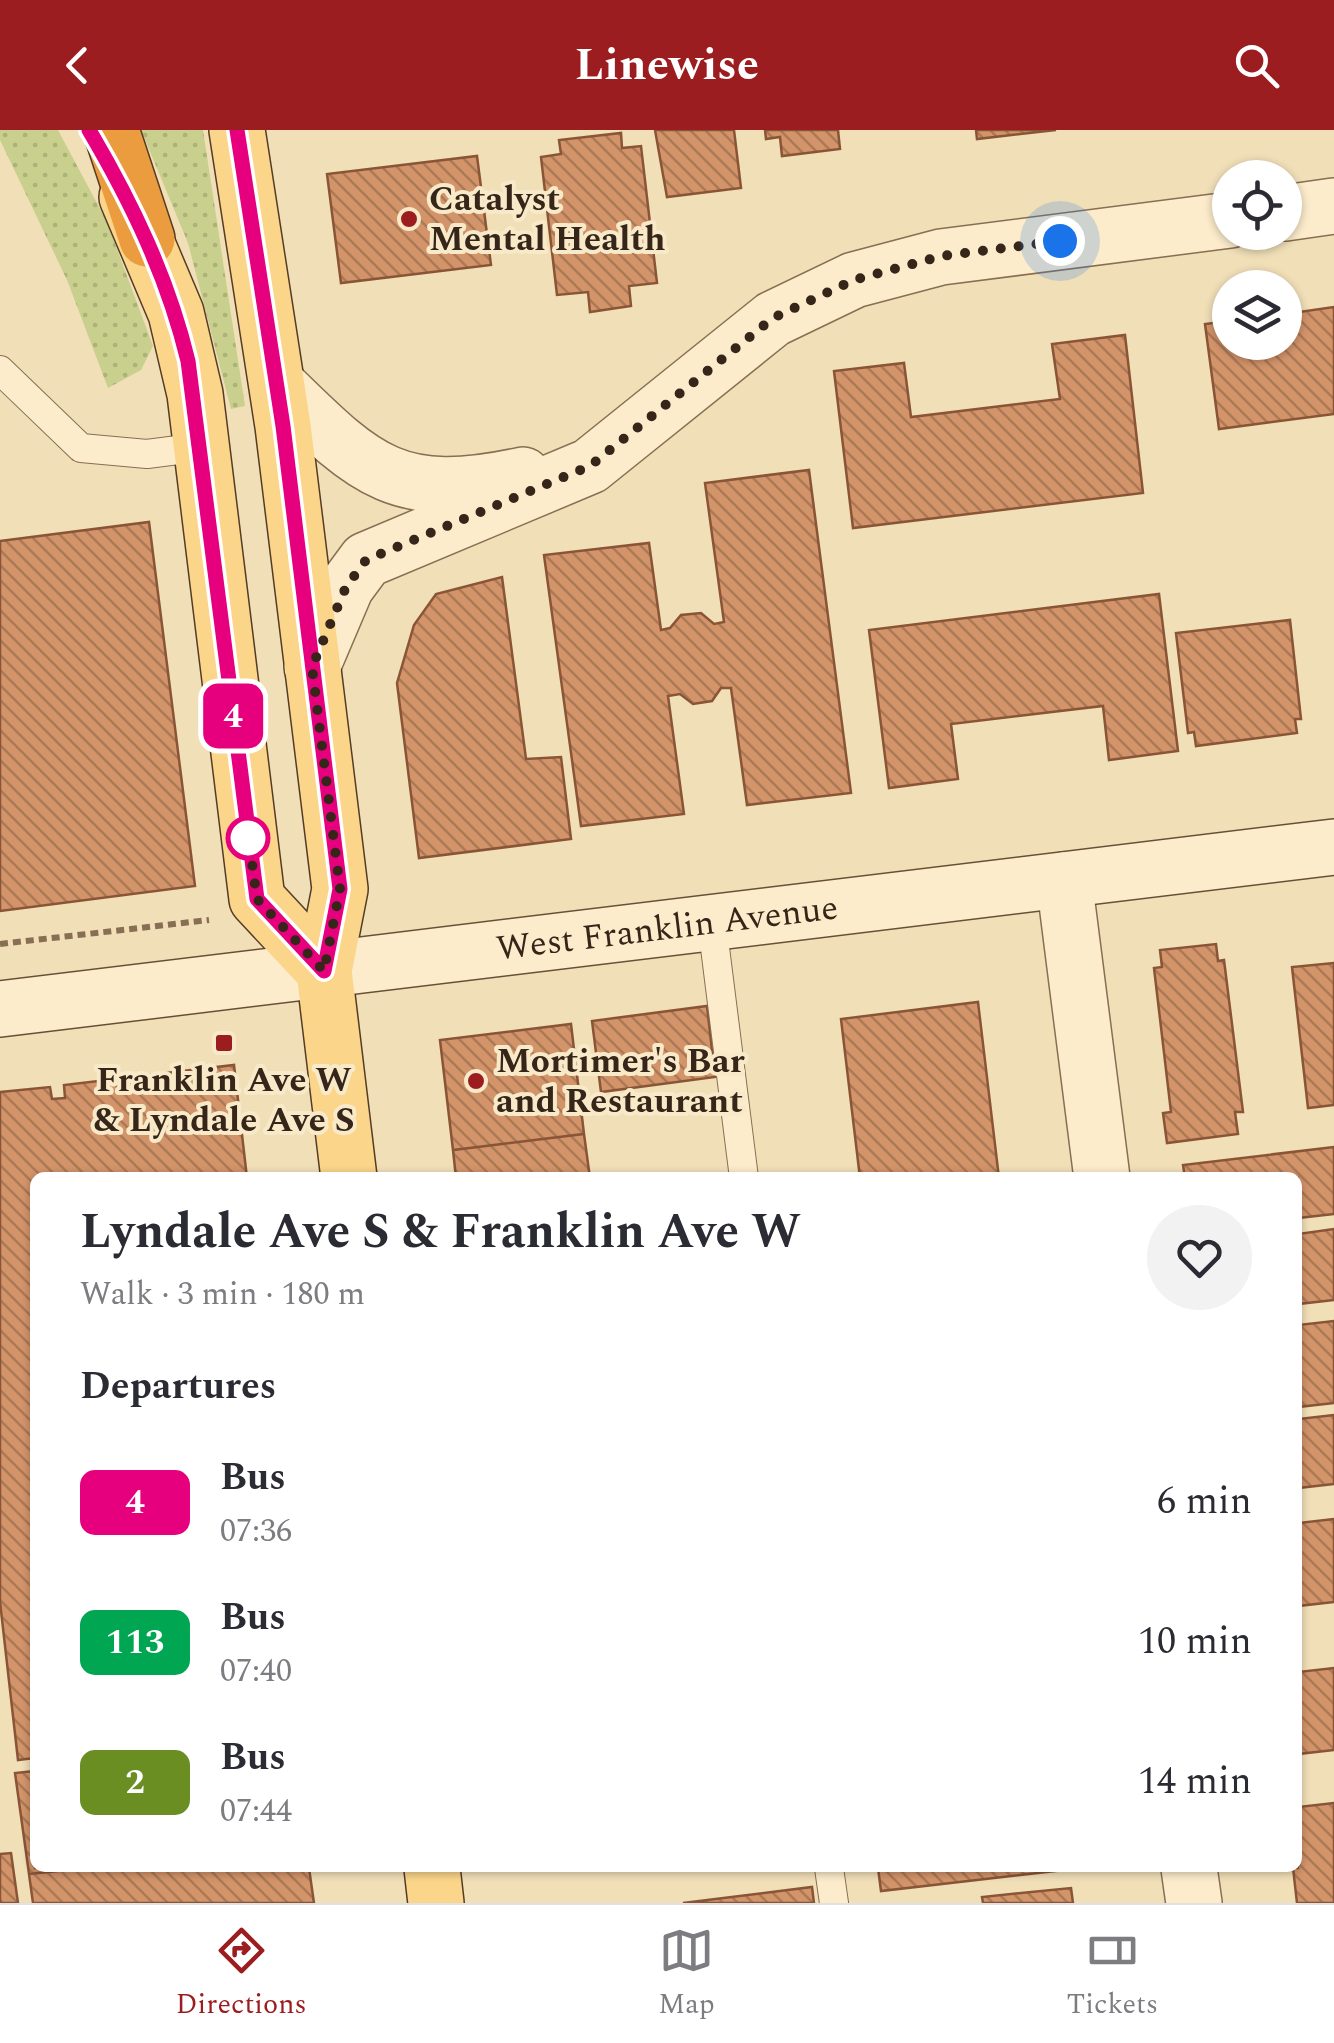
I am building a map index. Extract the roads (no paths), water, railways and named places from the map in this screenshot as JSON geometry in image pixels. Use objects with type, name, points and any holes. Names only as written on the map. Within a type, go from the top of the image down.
[{"type":"highway","points":[[111,130],[147,239]]},
{"type":"main road","points":[[90,130],[147,239],[176,313],[201,447],[257,899],[324,971]]},
{"type":"main road","points":[[237,130],[277,384],[340,889],[324,971],[348,1172]]},
{"type":"main road","points":[[432,1872],[436,1903]]},
{"type":"street","points":[[1302,211],[1334,206]]},
{"type":"street","points":[[312,667],[346,587],[366,560],[571,477],[654,418],[773,318],[854,280],[942,256],[1212,222]]},
{"type":"street","points":[[277,384],[372,468],[413,484],[459,486],[544,470],[654,418]]},
{"type":"street","name":"West Franklin Avenue","points":[[0,1010],[1334,847]]},
{"type":"street","points":[[1064,880],[1101,1172]]},
{"type":"street","points":[[1190,1872],[1194,1903]]},
{"type":"lane","points":[[0,370],[82,448],[147,454],[201,447]]},
{"type":"lane","points":[[712,924],[743,1172]]},
{"type":"lane","points":[[830,1872],[834,1903]]},
{"type":"place","name":"Catalyst Mental Health","points":[[409,219]]},
{"type":"place","name":"Franklin Ave W & Lyndale Ave S","points":[[224,1043]]},
{"type":"place","name":"Mortimer's Bar and Restaurant","points":[[476,1081]]}]
